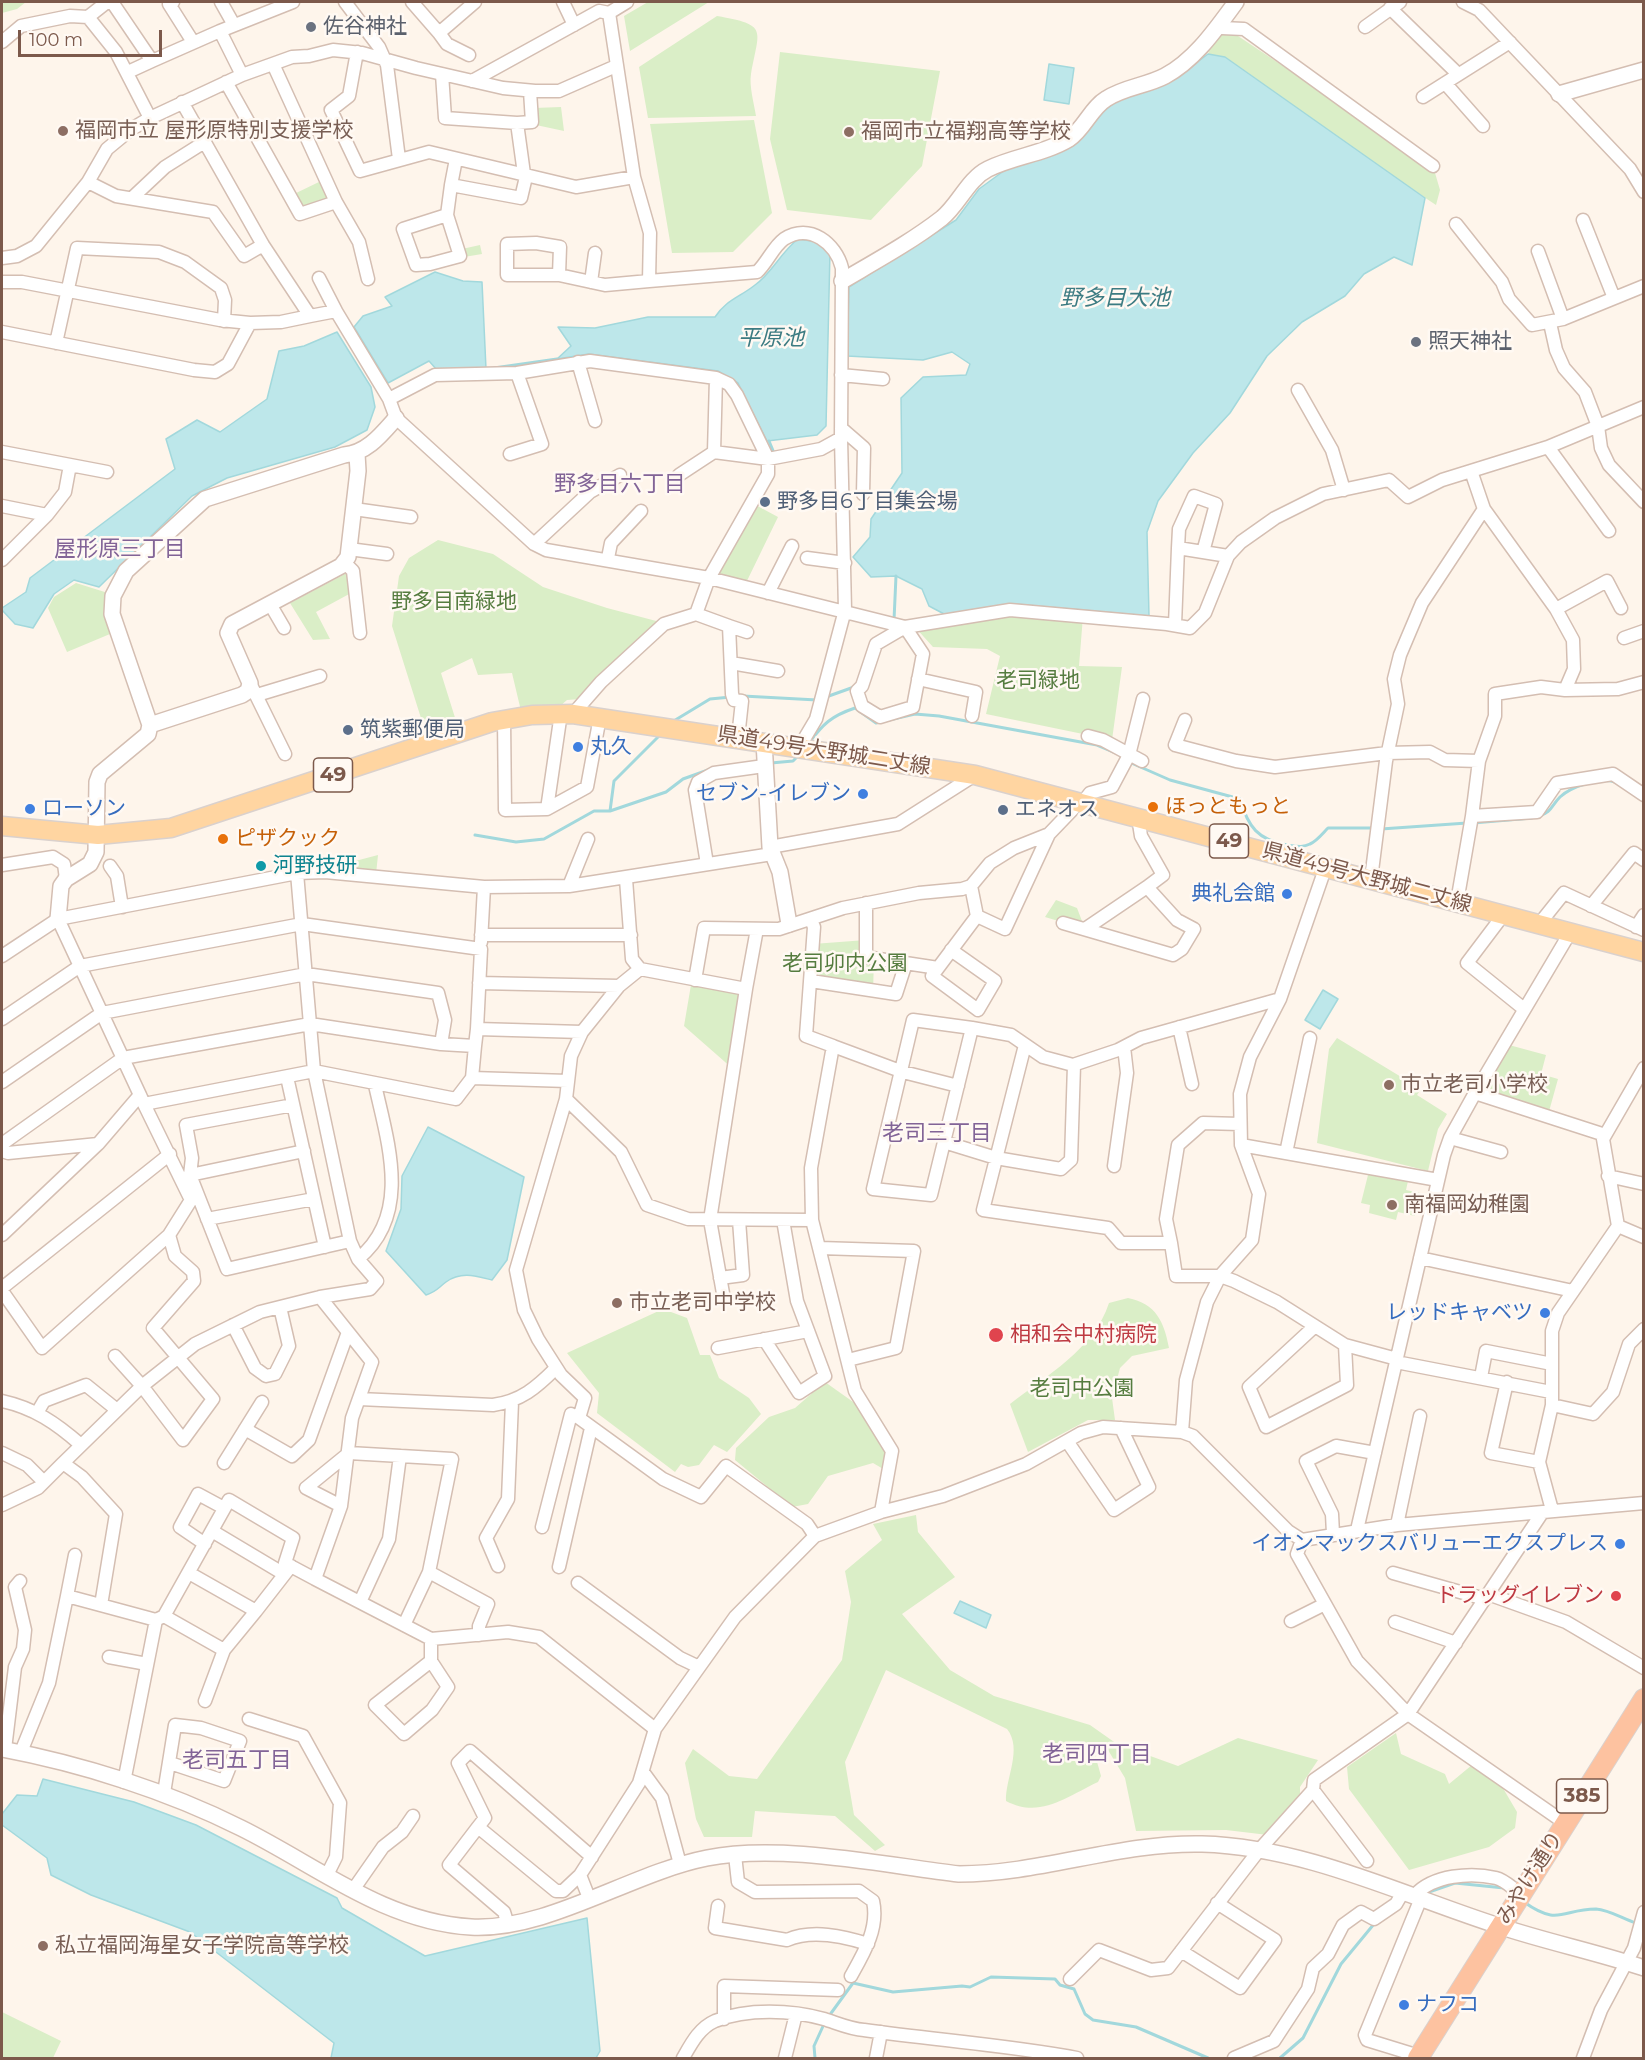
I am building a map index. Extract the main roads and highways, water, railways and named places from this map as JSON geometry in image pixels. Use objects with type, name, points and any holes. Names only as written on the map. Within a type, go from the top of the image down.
[{"type":"highway","name":"みやけ通り","points":[[1418,2057],[1644,1699]]},
{"type":"main road","name":"県道49号大野城二丈線","points":[[2,826],[98,836],[171,828],[504,719],[567,714],[738,738],[764,755],[805,747],[975,774],[1644,952]]},
{"type":"water","name":"野多目大池","points":[[1208,54],[1225,57],[1425,198],[1412,265],[1394,257],[1364,274],[1345,296],[1302,322],[1267,356],[1230,413],[1193,453],[1158,501],[1147,532],[1149,616],[1015,604],[946,615],[929,606],[922,589],[896,576],[871,577],[853,557],[870,537],[871,519],[902,473],[901,398],[923,377],[966,375],[970,364],[952,352],[923,360],[847,356],[849,287],[956,220],[979,189],[1005,170],[1062,150],[1088,130],[1104,111],[1128,92],[1175,79]]},
{"type":"water","points":[[1049,64],[1074,68],[1069,104],[1044,100]]},
{"type":"water","name":"平原池","points":[[798,239],[818,242],[830,251],[826,426],[817,435],[767,441],[738,383],[718,371],[589,354],[557,359],[571,346],[558,327],[595,328],[648,317],[715,317],[719,311],[761,280]]},
{"type":"water","points":[[435,272],[463,281],[482,282],[486,369],[437,370],[429,361],[388,383],[354,327],[363,316],[392,306],[385,297]]},
{"type":"water","points":[[337,332],[371,387],[375,407],[367,430],[335,447],[227,478],[192,496],[99,587],[74,580],[54,594],[33,628],[15,624],[2,610],[26,592],[30,578],[175,469],[166,439],[197,420],[220,432],[267,399],[279,351],[304,346]]},
{"type":"water","points":[[1323,990],[1338,999],[1320,1029],[1305,1020]]},
{"type":"water","points":[[428,1127],[524,1177],[507,1260],[492,1280],[469,1275],[457,1276],[426,1295],[386,1251],[401,1209],[402,1176]]},
{"type":"water","points":[[960,1601],[991,1615],[986,1628],[954,1613]]},
{"type":"water","points":[[43,1779],[134,1802],[196,1825],[337,1898],[342,1908],[425,1956],[587,1918],[600,2051],[596,2058],[331,2058],[334,2043],[190,1932],[91,1895],[51,1875],[47,1858],[2,1825],[2,1814],[17,1795],[37,1796]]},
{"type":"waterway","points":[[494,368],[557,359]]},
{"type":"waterway","points":[[769,441],[774,453]]},
{"type":"waterway","points":[[894,620],[896,576]]},
{"type":"waterway","points":[[826,697],[854,687]]},
{"type":"waterway","points":[[743,696],[817,700]]},
{"type":"waterway","points":[[672,722],[710,699],[731,697]]},
{"type":"waterway","points":[[808,744],[828,722],[855,708],[876,723],[915,714],[939,716],[1097,745],[1116,753]]},
{"type":"waterway","points":[[610,811],[614,781],[662,733]]},
{"type":"waterway","points":[[771,763],[793,761],[798,756]]},
{"type":"waterway","points":[[1129,762],[1170,780],[1240,799],[1256,831],[1261,836],[1277,843],[1304,846],[1315,841],[1328,828],[1374,828]]},
{"type":"waterway","points":[[475,835],[516,842],[544,839],[594,811],[610,811],[666,792],[683,779],[708,770]]},
{"type":"waterway","points":[[1539,816],[1549,811],[1565,793],[1579,786],[1602,781],[1615,782]]},
{"type":"waterway","points":[[1473,823],[1532,818]]},
{"type":"waterway","points":[[1381,829],[1467,823]]},
{"type":"waterway","points":[[1426,1893],[1455,1883],[1504,1888]]},
{"type":"waterway","points":[[1524,1902],[1545,1914],[1560,1915],[1596,1909],[1636,1923]]},
{"type":"waterway","points":[[1280,2058],[1303,2038],[1341,1964],[1374,1924]]},
{"type":"waterway","points":[[829,2016],[853,1983],[893,1992],[970,1987],[991,1977],[1055,1979],[1060,1985],[1074,1989],[1085,2014],[1093,2020],[1136,2027],[1208,2058]]},
{"type":"waterway","points":[[815,2058],[814,2046],[824,2024]]},
{"type":"place","name":"佐谷神社","points":[[311,27]]},
{"type":"place","name":"福岡市立 屋形原特別支援学校","points":[[63,131]]},
{"type":"place","name":"福岡市立福翔高等学校","points":[[849,132]]},
{"type":"place","name":"照天神社","points":[[1416,342]]},
{"type":"place","name":"野多目6丁目集会場","points":[[765,502]]},
{"type":"place","name":"筑紫郵便局","points":[[348,730]]},
{"type":"place","name":"丸久","points":[[578,747]]},
{"type":"place","name":"セブン-イレブン","points":[[863,794]]},
{"type":"place","name":"ほっともっと","points":[[1153,807]]},
{"type":"place","name":"ローソン","points":[[30,809]]},
{"type":"place","name":"エネオス","points":[[1003,810]]},
{"type":"place","name":"ピザクック","points":[[223,839]]},
{"type":"place","name":"河野技研","points":[[261,866]]},
{"type":"place","name":"典礼会館","points":[[1287,894]]},
{"type":"place","name":"市立老司小学校","points":[[1389,1085]]},
{"type":"place","name":"南福岡幼稚園","points":[[1392,1205]]},
{"type":"place","name":"市立老司中学校","points":[[617,1303]]},
{"type":"place","name":"レッドキャベツ","points":[[1545,1313]]},
{"type":"place","name":"相和会中村病院","points":[[996,1335]]},
{"type":"place","name":"イオンマックスバリューエクスプレス","points":[[1620,1544]]},
{"type":"place","name":"ドラッグイレブン","points":[[1616,1596]]},
{"type":"place","name":"私立福岡海星女子学院高等学校","points":[[43,1946]]},
{"type":"place","name":"ナフコ","points":[[1404,2005]]},
{"type":"district","name":"野多目六丁目","points":[[620,485]]},
{"type":"district","name":"屋形原三丁目","points":[[120,550]]},
{"type":"district","name":"老司三丁目","points":[[937,1134]]},
{"type":"district","name":"老司四丁目","points":[[1097,1755]]},
{"type":"district","name":"老司五丁目","points":[[237,1761]]},
{"type":"park label","name":"野多目南緑地","points":[[454,602]]},
{"type":"park label","name":"老司緑地","points":[[1038,681]]},
{"type":"park label","name":"老司卯内公園","points":[[845,964]]},
{"type":"park label","name":"老司中公園","points":[[1082,1389]]}]
